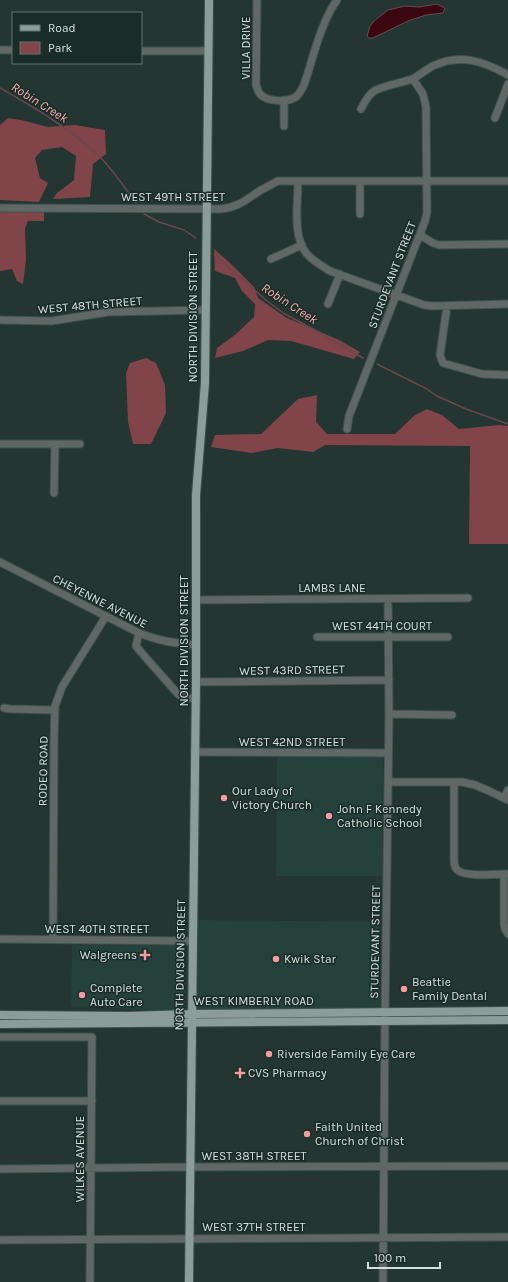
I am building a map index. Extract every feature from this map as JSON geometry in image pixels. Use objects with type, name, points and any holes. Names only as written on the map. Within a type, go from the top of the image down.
[{"type":"main road","name":"NORTH DIVISION STREET","points":[[189,1282],[196,682],[196,495],[205,383],[209,0]]},
{"type":"main road","name":"WEST KIMBERLY ROAD","points":[[0,1015],[128,1016],[508,1011]]},
{"type":"main road","name":"WEST KIMBERLY ROAD","points":[[0,1024],[508,1020]]},
{"type":"street","name":"VILLA DRIVE","points":[[257,0],[256,85],[260,94],[266,98],[284,100]]},
{"type":"street","points":[[284,126],[284,100],[290,100],[299,94],[304,85],[325,23],[337,0]]},
{"type":"street","points":[[0,50],[12,50]]},
{"type":"street","points":[[142,51],[208,51]]},
{"type":"street","points":[[361,109],[373,91],[413,79],[434,66],[450,60],[463,59],[482,63],[508,75]]},
{"type":"street","name":"STURDEVANT STREET","points":[[347,430],[349,416],[425,221],[426,106],[423,94],[413,79]]},
{"type":"street","points":[[495,118],[508,84]]},
{"type":"street","name":"WEST 49TH STREET","points":[[0,208],[231,208],[278,181],[508,181]]},
{"type":"street","points":[[298,181],[297,230],[302,245],[306,254],[330,271],[424,305],[447,306],[508,304]]},
{"type":"street","points":[[360,181],[360,214]]},
{"type":"street","points":[[420,235],[433,243],[444,245],[508,244]]},
{"type":"street","points":[[271,259],[302,245]]},
{"type":"street","points":[[328,304],[340,274]]},
{"type":"street","points":[[447,306],[440,355],[443,363],[482,374],[508,375]]},
{"type":"street","name":"WEST 48TH STREET","points":[[0,320],[52,321],[108,312],[205,310]]},
{"type":"street","points":[[0,444],[80,444]]},
{"type":"street","points":[[54,493],[55,444]]},
{"type":"street","name":"CHEYENNE AVENUE","points":[[0,562],[155,640],[195,645]]},
{"type":"street","name":"LAMBS LANE","points":[[196,600],[468,598]]},
{"type":"street","name":"STURDEVANT STREET","points":[[383,1282],[389,714],[388,602]]},
{"type":"street","name":"RODEO ROAD","points":[[53,940],[55,710],[62,687],[106,616]]},
{"type":"street","points":[[139,633],[136,646],[140,651],[177,693],[182,697],[195,700]]},
{"type":"street","name":"WEST 44TH COURT","points":[[317,637],[448,637]]},
{"type":"street","name":"WEST 43RD STREET","points":[[196,682],[389,680]]},
{"type":"street","points":[[4,708],[55,710]]},
{"type":"street","points":[[389,714],[452,715]]},
{"type":"street","name":"WEST 42ND STREET","points":[[195,752],[388,753]]},
{"type":"street","points":[[388,782],[462,782],[475,785],[506,799],[508,790]]},
{"type":"street","points":[[454,782],[455,866],[460,872],[470,874],[506,874],[504,923],[508,934]]},
{"type":"street","name":"WEST 40TH STREET","points":[[0,939],[193,941]]},
{"type":"street","name":"WILKES AVENUE","points":[[0,1037],[92,1037],[90,1282]]},
{"type":"street","points":[[0,1101],[92,1101]]},
{"type":"street","name":"WEST 38TH STREET","points":[[0,1169],[508,1166]]},
{"type":"street","name":"WEST 37TH STREET","points":[[0,1240],[508,1237]]},
{"type":"shaded area","points":[[437,4],[445,8],[443,13],[426,15],[408,21],[373,38],[369,38],[367,36],[370,26],[374,21],[388,10],[405,6],[419,7]]},
{"type":"shaded area","name":"John F Kennedy Catholic School","points":[[277,755],[383,756],[382,876],[276,876]]},
{"type":"shaded area","points":[[198,920],[379,922],[380,1009],[197,1011]]},
{"type":"shaded area","points":[[72,945],[185,945],[185,1011],[71,1006]]},
{"type":"green space","points":[[8,118],[48,127],[75,125],[105,130],[106,154],[93,164],[90,197],[53,199],[57,193],[74,180],[76,156],[62,147],[42,150],[35,158],[40,178],[48,183],[39,202],[0,200],[0,125]]},
{"type":"green space","points":[[0,212],[44,212],[44,221],[28,221],[25,228],[26,260],[23,284],[17,281],[12,269],[0,271]]},
{"type":"green space","points":[[214,249],[254,287],[258,298],[287,318],[339,340],[360,352],[354,359],[291,341],[268,340],[243,351],[215,358],[217,348],[236,334],[254,317],[255,304],[242,291],[235,278],[215,271]]},
{"type":"green space","points":[[146,358],[156,363],[165,385],[166,413],[151,444],[133,444],[128,422],[126,373],[130,363]]},
{"type":"green space","points":[[317,395],[316,422],[327,434],[395,434],[415,415],[427,409],[442,415],[459,429],[499,425],[508,426],[508,544],[469,544],[470,446],[325,445],[313,452],[278,448],[252,453],[211,447],[215,435],[261,434],[298,399]]},
{"type":"waterway","name":"Robin Creek","points":[[0,88],[52,120],[89,147],[110,168],[136,203]]},
{"type":"waterway","name":"Robin Creek","points":[[144,214],[159,222],[184,230],[196,238]]},
{"type":"waterway","name":"Robin Creek","points":[[214,254],[267,301],[285,314],[363,358]]},
{"type":"waterway","name":"Robin Creek","points":[[377,364],[425,388],[437,396],[466,409],[508,424]]},
{"type":"place","name":"Our Lady of Victory Church","points":[[224,798]]},
{"type":"place","name":"John F Kennedy Catholic School","points":[[329,816]]},
{"type":"place","name":"Walgreens","points":[[145,955]]},
{"type":"place","name":"Kwik Star","points":[[276,959]]},
{"type":"place","name":"Beattie Family Dental","points":[[404,989]]},
{"type":"place","name":"Complete Auto Care","points":[[82,995]]},
{"type":"place","name":"Riverside Family Eye Care","points":[[269,1054]]},
{"type":"place","name":"CVS Pharmacy","points":[[240,1073]]},
{"type":"place","name":"Faith United Church of Christ","points":[[307,1134]]}]
